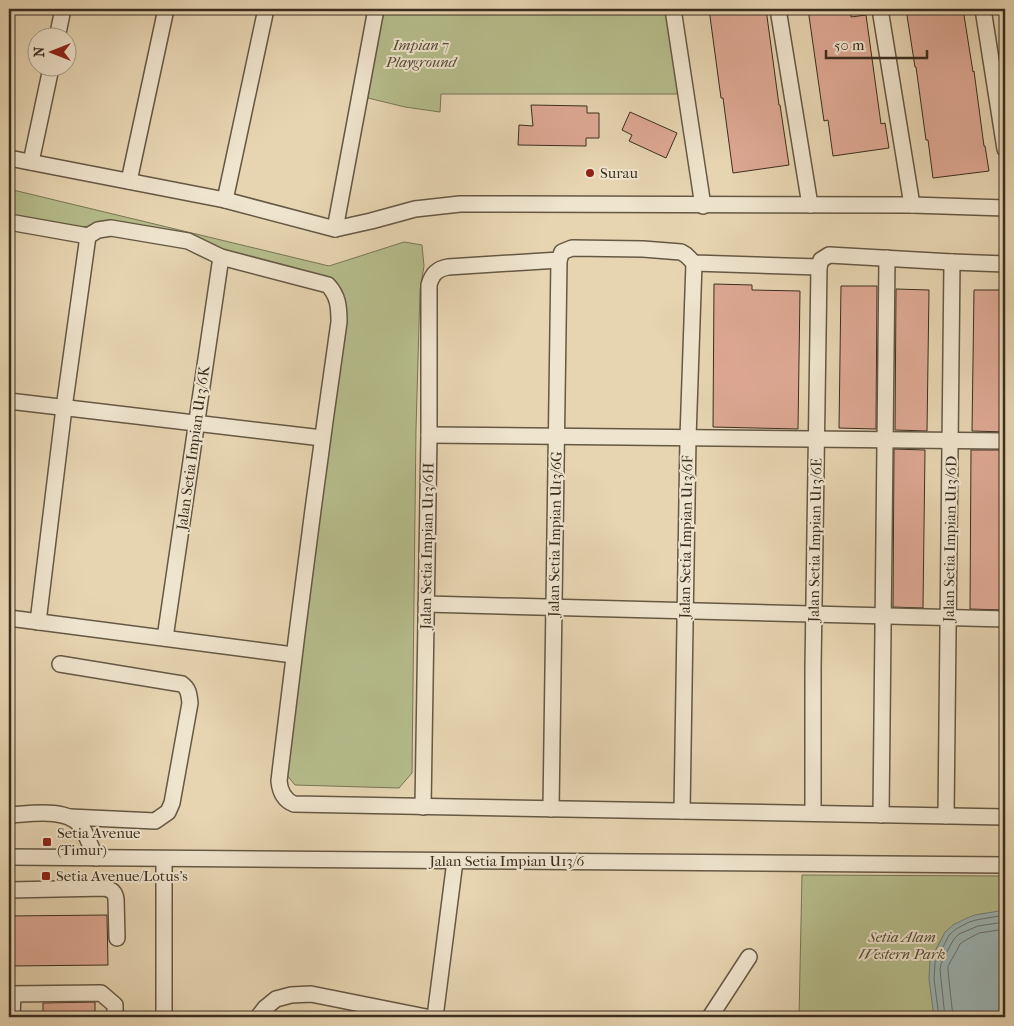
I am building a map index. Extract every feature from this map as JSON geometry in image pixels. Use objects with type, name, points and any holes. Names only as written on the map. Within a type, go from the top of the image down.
[{"type":"street","points":[[59,28],[63,9]]},
{"type":"street","points":[[129,181],[166,9]]},
{"type":"street","points":[[225,200],[266,9]]},
{"type":"street","points":[[335,229],[376,9]]},
{"type":"street","points":[[673,9],[703,206]]},
{"type":"street","points":[[778,9],[810,205]]},
{"type":"street","points":[[880,9],[912,205]]},
{"type":"street","points":[[983,9],[1005,149]]},
{"type":"street","points":[[30,162],[49,78]]},
{"type":"street","points":[[9,158],[225,200],[335,229],[415,209],[460,204],[912,205],[1005,208]]},
{"type":"street","points":[[9,222],[88,236],[98,230],[111,228],[188,241],[221,257],[328,285],[334,291],[339,311],[339,322],[293,656],[279,781],[283,796],[288,801],[294,804],[423,807],[1005,817]]},
{"type":"street","points":[[38,622],[64,408],[88,236]]},
{"type":"street","points":[[559,260],[562,252],[572,248],[681,252],[694,263],[819,266],[821,260],[829,255],[1005,264]]},
{"type":"street","name":"Jalan Setia Impian U13/6K","points":[[165,638],[221,257]]},
{"type":"street","points":[[881,814],[886,258]]},
{"type":"street","name":"Jalan Setia Impian U13/6H","points":[[423,807],[429,435],[429,285],[434,273],[440,269],[559,260]]},
{"type":"street","name":"Jalan Setia Impian U13/6G","points":[[551,809],[559,260]]},
{"type":"street","name":"Jalan Setia Impian U13/6D","points":[[946,816],[952,262]]},
{"type":"street","name":"Jalan Setia Impian U13/6F","points":[[682,811],[688,438],[694,263]]},
{"type":"street","name":"Jalan Setia Impian U13/6E","points":[[813,813],[819,266]]},
{"type":"street","points":[[9,401],[322,438]]},
{"type":"street","points":[[429,435],[1005,441]]},
{"type":"street","points":[[426,604],[1005,619]]},
{"type":"street","points":[[9,618],[293,656]]},
{"type":"street","points":[[9,815],[57,813],[70,817],[155,821],[168,812],[172,803],[190,703],[186,687],[182,684],[60,664]]},
{"type":"street","points":[[70,817],[80,825],[96,858]]},
{"type":"street","name":"Jalan Setia Impian U13/6","points":[[9,858],[1005,865]]},
{"type":"street","points":[[164,859],[164,1017]]},
{"type":"street","points":[[435,1017],[455,861]]},
{"type":"street","points":[[9,890],[109,889],[115,893],[116,899],[117,938]]},
{"type":"street","points":[[710,1017],[749,957]]},
{"type":"street","points":[[12,1017],[11,994],[101,993],[115,1005],[115,1017]]},
{"type":"street","points":[[258,1017],[276,999],[291,995],[311,994],[426,1017]]},
{"type":"green space","name":"Impian 7 Playground","points":[[382,9],[667,9],[679,94],[441,94],[440,112],[405,107],[368,98]]},
{"type":"green space","points":[[9,189],[329,266],[404,242],[422,245],[424,266],[420,290],[416,429],[412,773],[399,788],[295,785],[285,773],[345,319],[333,293],[199,252],[96,226],[67,227],[9,216]]},
{"type":"green space","name":"Setia Alam Western Park","points":[[802,875],[1005,876],[1005,1017],[799,1017]]},
{"type":"water","points":[[1005,910],[1005,1017],[934,1017],[929,979],[930,961],[945,932],[953,925],[975,915]]},
{"type":"building","points":[[709,9],[766,9],[789,165],[733,173]]},
{"type":"building","points":[[808,9],[850,9],[851,17],[866,15],[881,124],[885,123],[889,148],[833,156],[828,120],[824,121]]},
{"type":"building","points":[[906,9],[963,9],[989,171],[933,178]]},
{"type":"building","points":[[531,105],[587,106],[587,113],[599,113],[599,138],[586,138],[586,146],[518,145],[519,125],[533,126]]},
{"type":"building","points":[[630,112],[677,133],[666,158],[629,141],[632,135],[622,130]]},
{"type":"building","points":[[714,284],[752,285],[752,290],[800,291],[798,429],[713,427]]},
{"type":"building","points":[[841,286],[877,286],[876,429],[839,428]]},
{"type":"building","points":[[896,289],[929,290],[927,431],[895,430]]},
{"type":"building","points":[[974,290],[1005,290],[1005,432],[972,431]]},
{"type":"building","points":[[894,449],[925,450],[923,608],[893,607]]},
{"type":"building","points":[[971,450],[1005,450],[1003,610],[970,609]]},
{"type":"building","points":[[107,915],[108,965],[9,966],[9,916]]},
{"type":"building","points":[[95,1002],[95,1017],[43,1017],[43,1003]]},
{"type":"place","name":"Surau","points":[[590,173]]},
{"type":"place","name":"Setia Avenue (Timur)","points":[[47,842]]},
{"type":"place","name":"Setia Avenue/Lotus's","points":[[46,876]]}]
